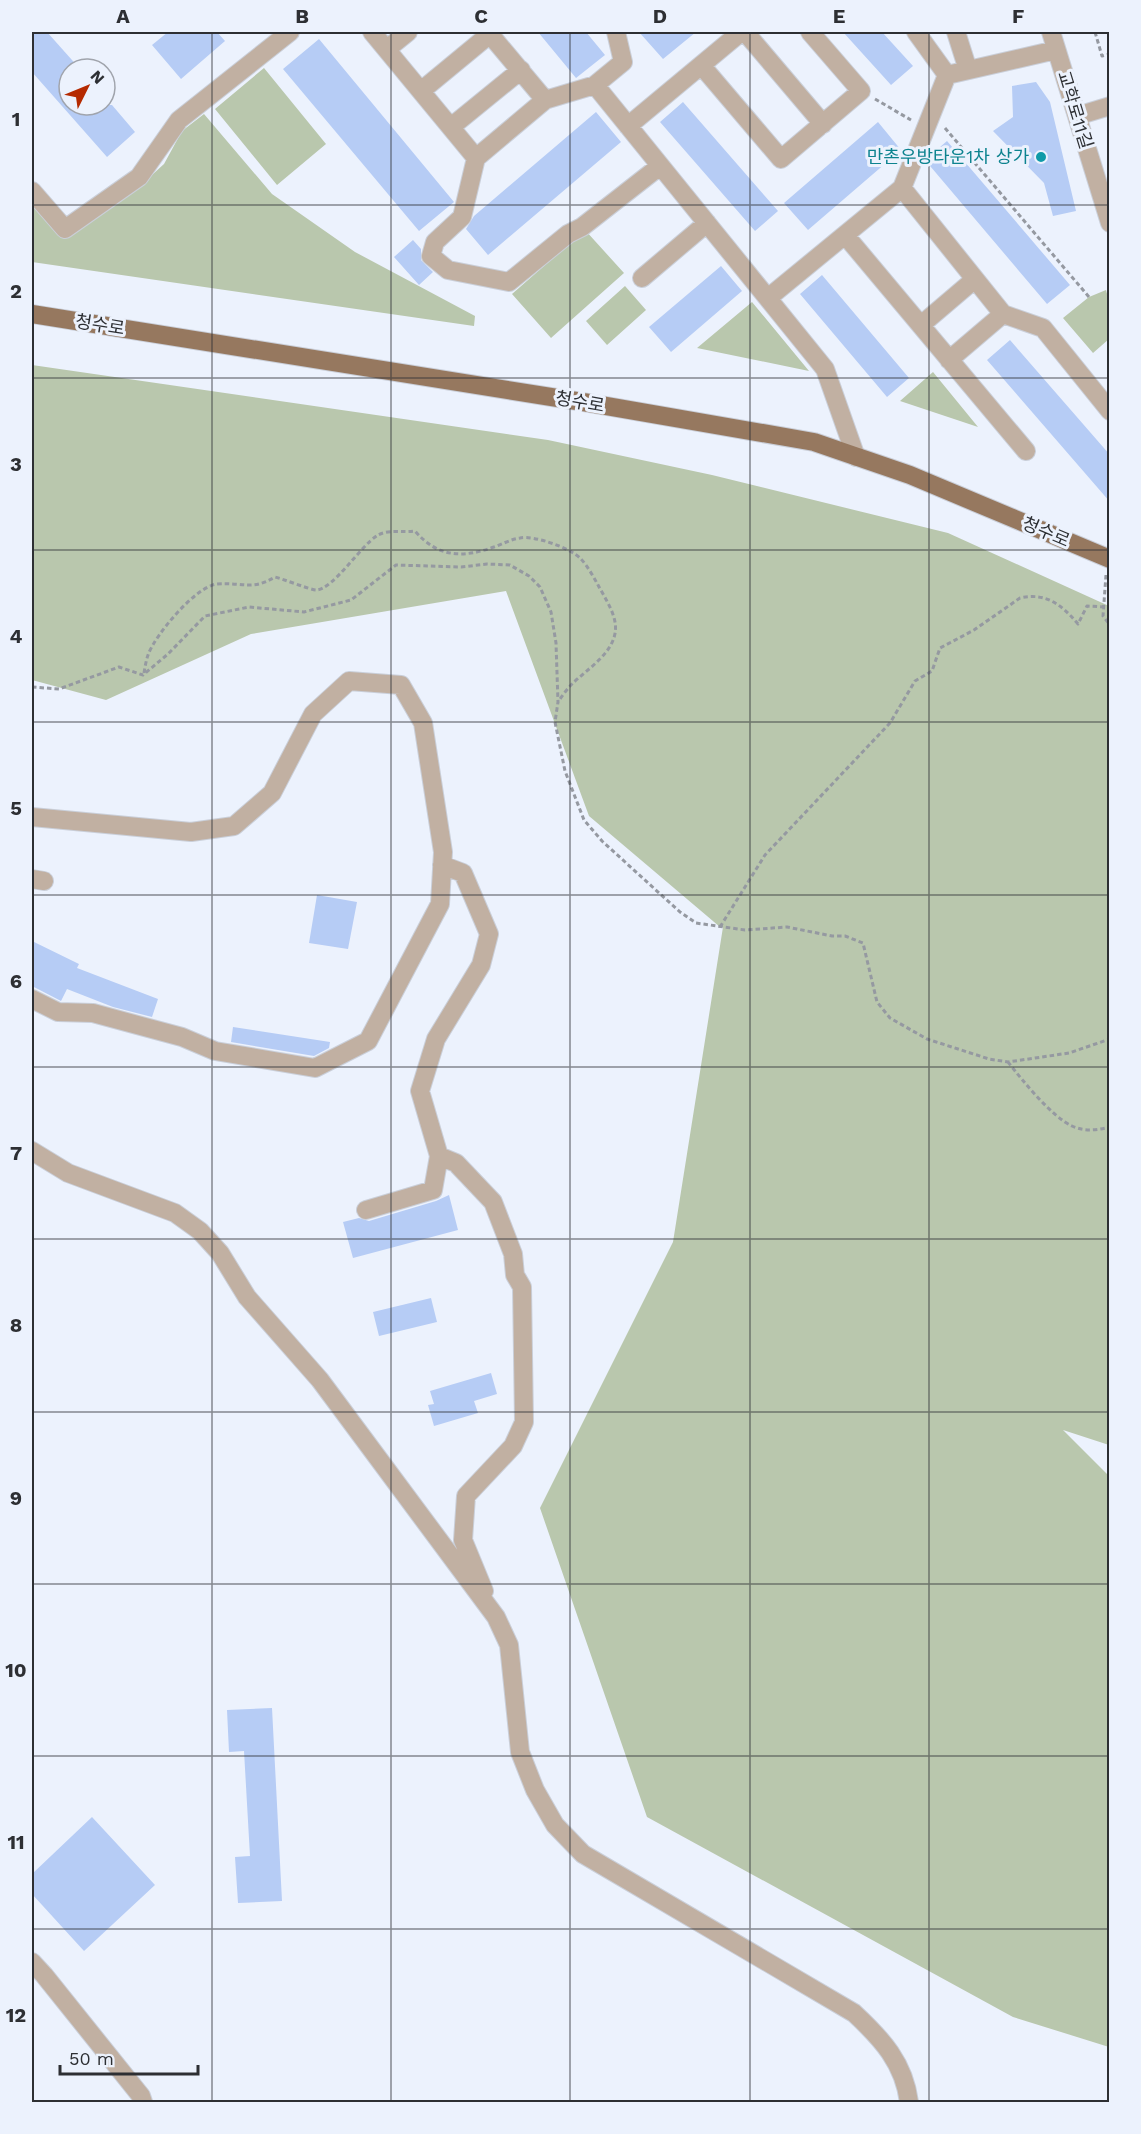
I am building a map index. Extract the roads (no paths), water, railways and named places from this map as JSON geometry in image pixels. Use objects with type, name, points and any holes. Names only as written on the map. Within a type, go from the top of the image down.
[{"type":"main road","name":"청수로","points":[[32,314],[590,403],[814,442],[910,475],[1108,559]]},
{"type":"street","points":[[32,191],[64,229],[139,177],[179,120],[290,32]]},
{"type":"street","points":[[372,32],[476,158]]},
{"type":"street","points":[[387,49],[408,32]]},
{"type":"street","points":[[616,32],[622,62],[595,85],[545,100],[476,158],[462,217],[435,242],[431,256],[448,270],[509,282],[568,234],[582,227],[660,166]]},
{"type":"street","points":[[628,126],[741,32]]},
{"type":"street","points":[[745,32],[823,123]]},
{"type":"street","points":[[701,65],[781,159],[861,91],[810,32]]},
{"type":"street","points":[[916,32],[947,75]]},
{"type":"street","points":[[956,32],[968,70]]},
{"type":"street","name":"교학로11길","points":[[1051,32],[1110,223]]},
{"type":"street","points":[[421,91],[489,33],[545,100]]},
{"type":"street","points":[[947,75],[1056,50]]},
{"type":"street","points":[[452,127],[520,70]]},
{"type":"street","points":[[768,298],[902,188],[947,75]]},
{"type":"street","points":[[595,85],[825,369],[856,457]]},
{"type":"street","points":[[1077,116],[1110,106]]},
{"type":"street","points":[[902,188],[1003,314],[1042,328],[1110,411]]},
{"type":"street","points":[[642,278],[707,223]]},
{"type":"street","points":[[844,235],[1026,451]]},
{"type":"street","points":[[921,325],[975,279]]},
{"type":"street","points":[[949,360],[1003,314]]},
{"type":"street","points":[[32,817],[191,832],[234,826],[272,793],[313,714],[349,681],[401,685],[423,723],[443,852],[440,904],[368,1041],[315,1068],[215,1051],[182,1036],[93,1013],[58,1011],[32,999]]},
{"type":"street","points":[[366,1210],[433,1190],[438,1156],[420,1091],[436,1039],[481,964],[489,934],[463,873],[442,865]]},
{"type":"street","points":[[32,1151],[68,1173],[175,1213],[200,1231],[220,1253],[247,1297],[320,1380],[496,1617],[509,1645],[520,1752],[535,1790],[555,1825],[583,1854],[854,2013],[880,2037],[899,2066],[909,2103]]},
{"type":"street","points":[[438,1156],[456,1163],[493,1202],[513,1254],[515,1275],[522,1287],[524,1422],[513,1446],[466,1496],[463,1540],[485,1589],[481,1597]]},
{"type":"street","points":[[32,1962],[141,2096],[143,2103]]},
{"type":"place","name":"만촌우방타운1차 상가","points":[[1041,157]]}]
